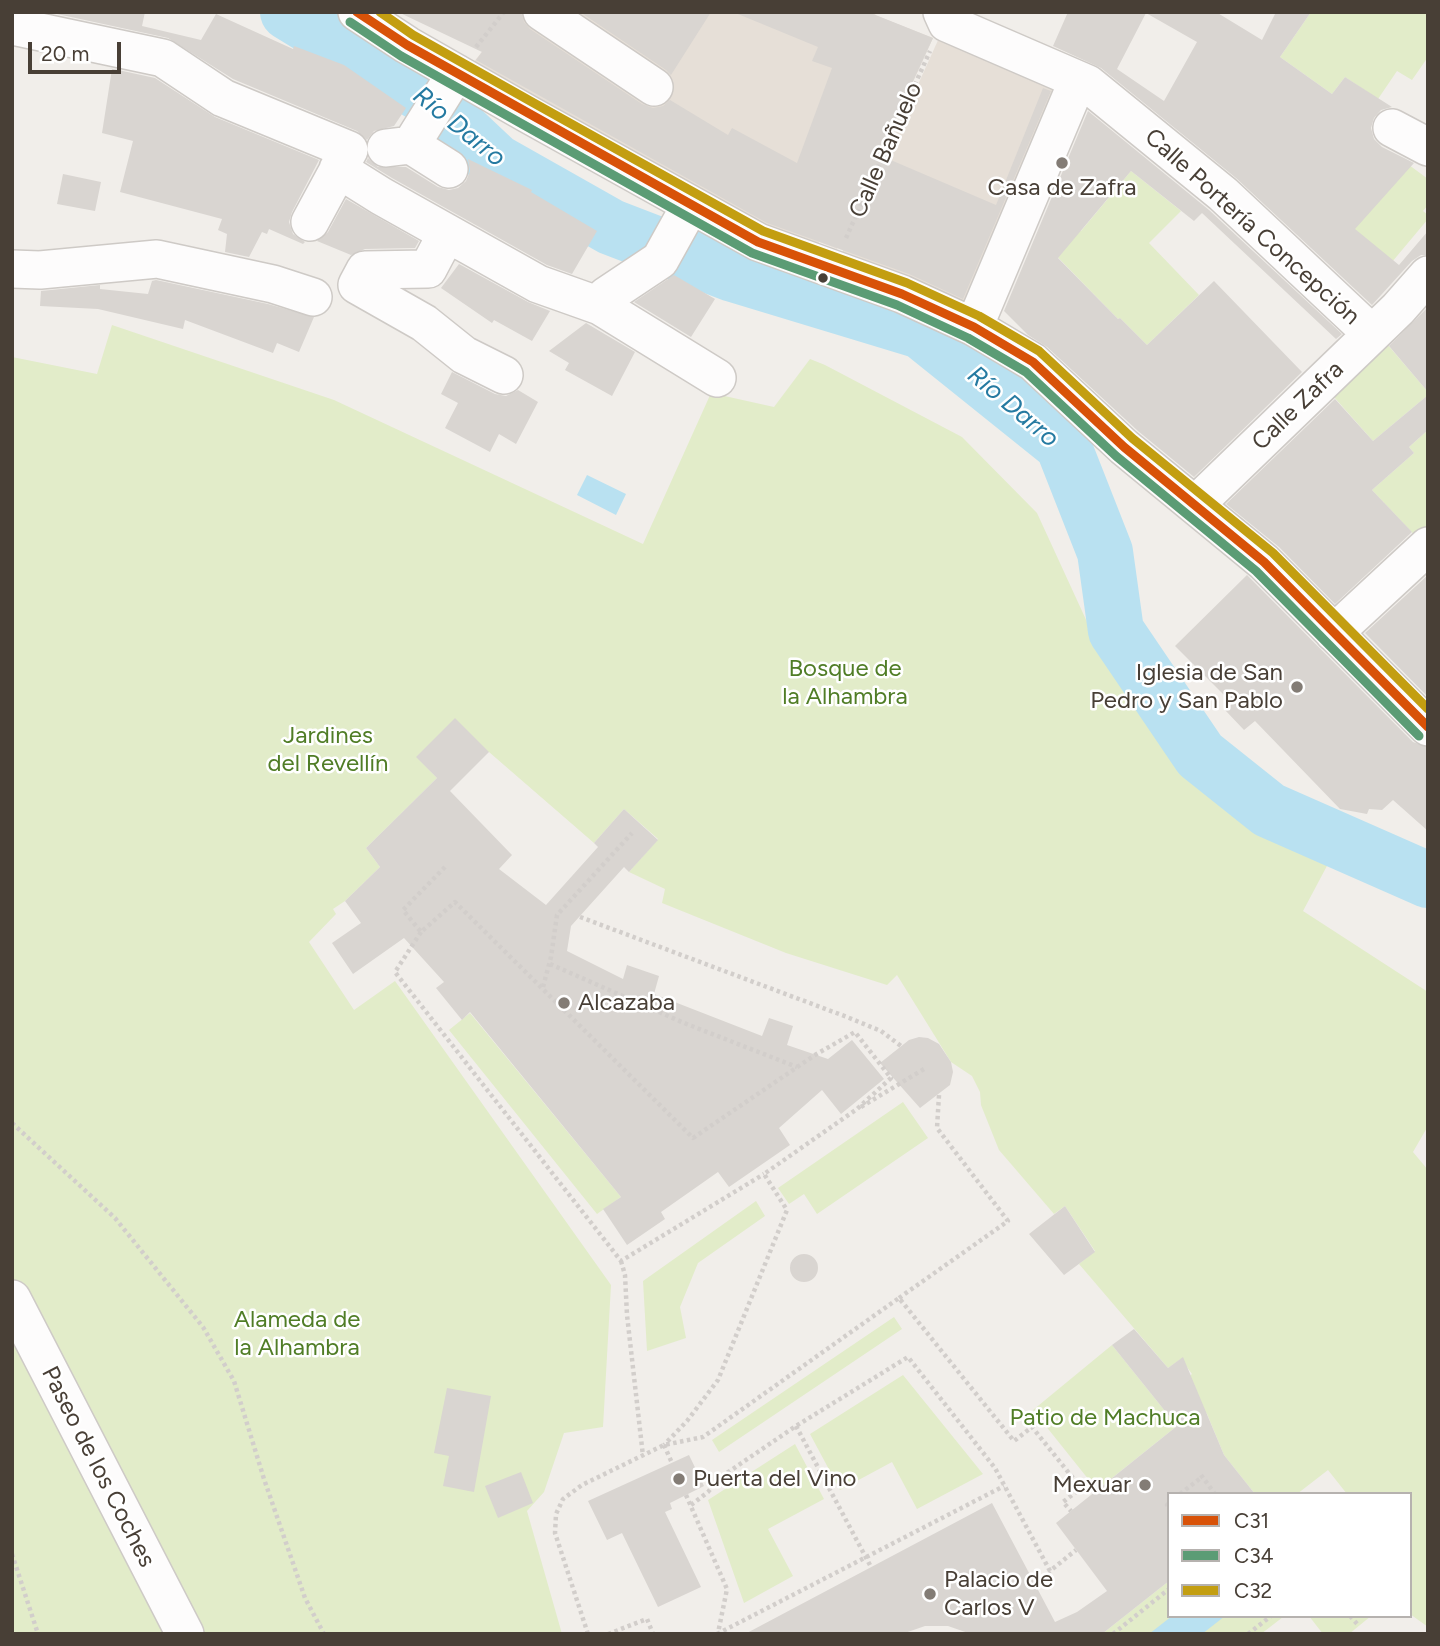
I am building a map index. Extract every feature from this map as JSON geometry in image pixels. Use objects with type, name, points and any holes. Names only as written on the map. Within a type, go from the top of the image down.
[{"type":"street","points":[[357,12],[453,77],[685,215],[902,294],[974,327],[1033,362],[1124,447],[1264,562],[1428,727]]},
{"type":"street","points":[[542,12],[654,87]]},
{"type":"street","name":"Calle Portería Concepción","points":[[942,25],[1088,84],[1223,194],[1372,334]]},
{"type":"street","points":[[12,26],[163,58],[223,98],[344,159],[381,196],[538,284],[600,306],[717,378]]},
{"type":"street","points":[[449,169],[406,142],[453,77]]},
{"type":"street","points":[[974,327],[1078,80]]},
{"type":"street","points":[[1392,128],[1428,147]]},
{"type":"street","points":[[310,222],[344,159]]},
{"type":"street","points":[[600,306],[606,296],[660,260],[685,215]]},
{"type":"street","points":[[447,233],[428,269],[365,270],[357,285],[424,323],[464,355],[504,375]]},
{"type":"street","points":[[12,269],[40,270],[157,259],[273,284],[313,297]]},
{"type":"street","name":"Calle Zafra","points":[[1196,504],[1372,334],[1428,275]]},
{"type":"street","points":[[1334,633],[1428,546]]},
{"type":"street","name":"Paseo de los Coches","points":[[12,1299],[185,1634]]},
{"type":"path","points":[[453,77],[504,12]]},
{"type":"path","name":"Calle Bañuelo","points":[[841,248],[942,25]]},
{"type":"path","points":[[543,987],[550,964],[557,915],[632,833]]},
{"type":"path","points":[[421,932],[403,910],[445,867]]},
{"type":"path","points":[[643,1455],[625,1275],[621,1261],[395,972],[421,932],[455,902],[693,1138],[797,1067],[855,1032],[891,1078],[857,1109]]},
{"type":"path","points":[[580,917],[847,1017],[881,1031],[901,1046]]},
{"type":"path","points":[[550,964],[684,1023],[797,1067]]},
{"type":"path","points":[[621,1261],[764,1174],[857,1109],[924,1069]]},
{"type":"path","points":[[589,1634],[555,1533],[556,1514],[563,1499],[582,1485],[643,1455],[664,1446],[703,1437],[1008,1222],[937,1128],[939,1095]]},
{"type":"path","points":[[12,1123],[115,1218],[203,1328],[234,1381],[305,1598],[324,1634]]},
{"type":"path","points":[[664,1446],[687,1422],[718,1380],[787,1210],[764,1174]]},
{"type":"path","points":[[899,1298],[1014,1441],[1032,1427],[1081,1488],[1063,1502],[1071,1511]]},
{"type":"path","points":[[691,1505],[708,1492],[718,1479],[796,1426],[908,1357],[995,1468],[1050,1571],[1076,1550]]},
{"type":"path","points":[[796,1426],[871,1567]]},
{"type":"path","points":[[664,1446],[672,1463]]},
{"type":"path","points":[[1183,1492],[1204,1478],[1216,1492]]},
{"type":"path","points":[[717,1634],[1004,1486]]},
{"type":"path","points":[[686,1495],[727,1589],[717,1634]]},
{"type":"path","points":[[1009,1495],[1009,1503]]},
{"type":"path","points":[[12,1554],[38,1634]]},
{"type":"path","points":[[1113,1634],[1167,1591]]},
{"type":"path","points":[[1248,1634],[1268,1618]]},
{"type":"path","points":[[1352,1618],[1359,1626]]},
{"type":"path","points":[[608,1634],[648,1619],[653,1634]]},
{"type":"shaded area","points":[[513,12],[877,12],[875,15],[933,38],[837,249],[819,242],[815,251],[466,72]]},
{"type":"shaded area","points":[[944,27],[1071,83],[976,313],[840,257]]},
{"type":"green space","points":[[1311,12],[1426,12],[1428,57],[1412,80],[1397,71],[1378,99],[1345,77],[1332,94],[1280,57]]},
{"type":"green space","points":[[1405,162],[1428,179],[1428,205],[1423,211],[1428,215],[1428,219],[1392,262],[1323,254]]},
{"type":"green space","points":[[1131,171],[1181,211],[1149,243],[1199,295],[1147,345],[1038,237],[1050,211],[1081,231]]},
{"type":"green space","name":"Bosque de la Alhambra","points":[[112,325],[334,400],[643,544],[711,393],[774,407],[810,359],[962,437],[1037,513],[1099,648],[1184,773],[1328,864],[1303,911],[1428,992],[1428,1126],[1413,1152],[1428,1170],[1428,1627],[1412,1615],[1412,1492],[1345,1492],[1328,1470],[1300,1492],[1253,1492],[1224,1455],[1207,1414],[1180,1384],[1192,1374],[1181,1359],[1168,1368],[1079,1264],[1095,1251],[1065,1206],[1054,1214],[999,1150],[972,1076],[951,1062],[897,975],[887,985],[786,953],[662,903],[665,889],[629,872],[658,839],[624,809],[594,843],[489,752],[417,757],[437,778],[366,848],[380,867],[333,909],[336,914],[309,942],[354,1010],[395,981],[611,1285],[603,1427],[564,1433],[544,1492],[527,1511],[562,1634],[12,1634],[12,357],[97,374]]},
{"type":"green space","points":[[1381,337],[1428,395],[1373,441],[1326,388]]},
{"type":"green space","points":[[1428,430],[1428,539],[1423,544],[1372,490],[1414,453],[1409,447]]},
{"type":"green space","points":[[470,1013],[621,1197],[597,1214],[449,1030]]},
{"type":"green space","points":[[903,1102],[928,1138],[817,1214],[804,1194],[789,1204],[778,1188]]},
{"type":"green space","points":[[756,1201],[765,1216],[698,1263],[680,1307],[686,1338],[647,1351],[643,1281]]},
{"type":"green space","points":[[894,1317],[902,1329],[719,1452],[712,1440]]},
{"type":"green space","name":"Patio de Machuca","points":[[1112,1345],[1177,1426],[1097,1490],[1033,1410]]},
{"type":"green space","points":[[903,1375],[983,1474],[917,1509],[892,1462],[840,1490],[810,1434]]},
{"type":"green space","points":[[795,1444],[824,1499],[768,1529],[793,1576],[744,1603],[708,1500]]},
{"type":"green space","points":[[1167,1583],[1167,1618],[1282,1618],[1261,1634],[1102,1634]]},
{"type":"green space","points":[[1311,1618],[1369,1618],[1349,1634],[1323,1634]]},
{"type":"water","points":[[587,475],[626,494],[616,515],[577,495]]},
{"type":"water","points":[[1169,1618],[1222,1618],[1202,1634],[1149,1634]]},
{"type":"building","points":[[48,12],[145,12],[142,26],[201,40],[216,14],[293,49],[294,46],[344,65],[406,108],[394,126],[374,131],[367,140],[357,131],[233,79],[168,38]]},
{"type":"building","points":[[398,12],[521,12],[530,29],[642,104],[653,108],[663,106],[670,100],[728,135],[732,128],[797,163],[832,68],[812,61],[818,47],[733,12],[868,12],[933,38],[879,155],[996,205],[1043,88],[1051,91],[963,299],[909,274],[767,223],[476,60],[482,52]]},
{"type":"building","points":[[580,12],[711,12],[671,75]]},
{"type":"building","points":[[1068,12],[1216,12],[1262,40],[1276,12],[1311,12],[1280,57],[1332,94],[1345,77],[1392,107],[1381,110],[1374,118],[1371,128],[1374,139],[1382,147],[1414,163],[1355,229],[1399,265],[1428,231],[1428,255],[1421,255],[1412,261],[1372,305],[1236,178],[1101,68],[1053,46]],"holes":[[[1146,13],[1197,42],[1164,101],[1117,69]]]},
{"type":"building","points":[[109,68],[155,78],[215,117],[319,160],[289,222],[293,234],[305,242],[303,244],[269,229],[267,234],[262,232],[249,257],[225,252],[227,234],[218,230],[222,219],[120,192],[133,141],[102,133],[112,69]]},
{"type":"building","points":[[1088,111],[1209,210],[1342,334],[1336,339],[1202,213],[1194,221],[1131,171],[1058,258],[1147,345],[1214,281],[1302,372],[1194,477],[1138,431],[1047,347],[1028,335],[1004,311]]},
{"type":"building","points":[[368,158],[378,167],[406,167],[438,187],[449,190],[458,188],[466,181],[470,171],[468,159],[532,190],[531,192],[597,231],[572,274],[547,265],[392,178],[366,162]]},
{"type":"building","points":[[63,174],[101,182],[95,211],[57,204]]},
{"type":"building","points":[[346,199],[419,241],[415,248],[365,249],[351,255],[317,241],[328,232]]},
{"type":"building","points":[[459,264],[550,311],[532,341],[494,320],[492,323],[441,288]]},
{"type":"building","points":[[674,275],[715,299],[691,337],[634,302]]},
{"type":"building","points":[[152,281],[268,304],[314,317],[299,352],[277,343],[273,353],[185,320],[183,329],[98,309],[40,306],[41,291],[100,285],[100,289],[148,294]]},
{"type":"building","points":[[1428,307],[1428,392],[1389,346]]},
{"type":"building","points":[[586,323],[635,352],[612,396],[565,370],[569,363],[549,351]]},
{"type":"building","points":[[452,372],[495,394],[506,396],[518,390],[538,402],[516,444],[499,434],[490,452],[445,428],[458,403],[441,394]]},
{"type":"building","points":[[1428,395],[1428,430],[1409,447],[1414,453],[1372,490],[1412,532],[1335,604],[1279,547],[1226,504],[1335,399],[1373,441]]},
{"type":"building","name":"Iglesia de San Pedro y San Pablo","points":[[1247,575],[1413,742],[1428,747],[1428,831],[1393,800],[1382,810],[1369,809],[1367,814],[1340,809],[1255,721],[1244,730],[1225,710],[1232,703],[1175,646]]},
{"type":"building","points":[[1428,575],[1428,697],[1365,633]]},
{"type":"building","name":"Alcazaba","points":[[455,718],[489,752],[450,791],[512,855],[499,869],[546,905],[598,847],[594,843],[624,809],[658,840],[629,872],[624,867],[571,926],[567,951],[623,979],[627,965],[659,976],[654,994],[762,1036],[769,1018],[793,1026],[787,1045],[828,1059],[852,1040],[884,1079],[841,1114],[822,1090],[779,1128],[790,1145],[729,1187],[718,1172],[661,1212],[665,1219],[627,1245],[603,1209],[621,1197],[470,1012],[462,1020],[436,988],[444,982],[404,938],[353,974],[332,943],[361,923],[345,901],[380,867],[366,848],[437,778],[416,757]]},
{"type":"building","points":[[919,1037],[939,1044],[951,1062],[953,1072],[950,1085],[920,1108],[880,1063],[909,1040]]},
{"type":"building","points":[[1065,1206],[1095,1252],[1064,1275],[1029,1234]]},
{"type":"building","points":[[804,1254],[814,1258],[818,1268],[814,1278],[804,1282],[794,1278],[790,1268],[794,1258]]},
{"type":"building","points":[[1134,1329],[1168,1368],[1183,1357],[1224,1455],[1253,1492],[1167,1492],[1167,1583],[1102,1634],[971,1634],[948,1626],[925,1626],[902,1634],[745,1634],[992,1503],[1055,1622],[1077,1612],[1107,1591],[1056,1523],[1177,1426],[1112,1345]]},
{"type":"building","points":[[447,1388],[491,1396],[474,1492],[443,1486],[449,1456],[434,1453]]},
{"type":"building","points":[[689,1455],[704,1486],[670,1503],[672,1509],[665,1512],[701,1587],[658,1607],[622,1533],[607,1540],[588,1501]]},
{"type":"building","points":[[521,1472],[533,1503],[498,1518],[485,1486]]},
{"type":"waterway","name":"Río Darro","points":[[288,12],[427,97],[496,162],[611,227],[733,274],[921,331],[1063,445],[1105,552],[1116,631],[1200,755],[1269,810],[1428,880]]},
{"type":"transit line","name":"C31","points":[[357,12],[407,45],[758,242],[902,294],[974,327],[1033,362],[1124,447],[1264,562],[1428,727]]},
{"type":"transit line","name":"C32","points":[[380,12],[413,35],[763,231],[907,283],[979,316],[1039,351],[1132,438],[1273,553],[1428,709]]},
{"type":"transit line","name":"C34","points":[[350,22],[401,56],[752,253],[897,305],[968,338],[1026,372],[1116,456],[1256,571],[1419,736]]},
{"type":"place","name":"Casa de Zafra","points":[[1062,163]]},
{"type":"place","name":"Iglesia de San Pedro y San Pablo","points":[[1297,687]]},
{"type":"place","name":"Alcazaba","points":[[564,1003]]},
{"type":"place","name":"Puerta del Vino","points":[[679,1479]]},
{"type":"place","name":"Mexuar","points":[[1145,1485]]},
{"type":"place","name":"Palacio de Carlos V","points":[[930,1594]]},
{"type":"park label","name":"Jardines del Revellín","points":[[328,750]]},
{"type":"park label","name":"Alameda de la Alhambra","points":[[297,1334]]}]
